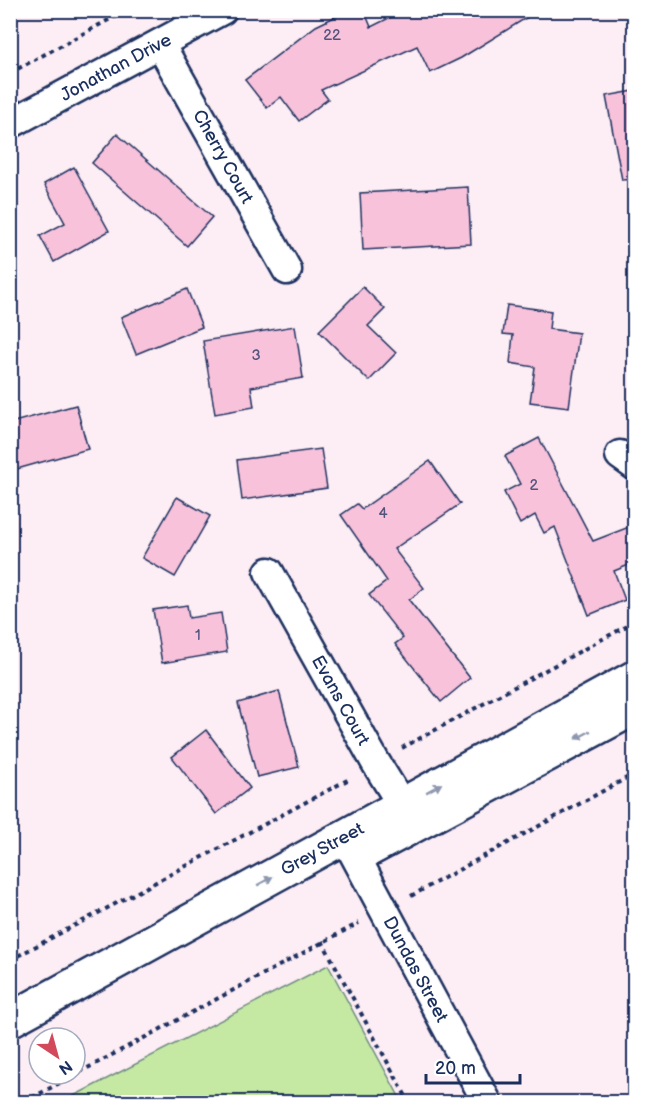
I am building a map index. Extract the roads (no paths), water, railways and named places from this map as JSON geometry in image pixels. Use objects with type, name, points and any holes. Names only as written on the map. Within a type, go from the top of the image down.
[{"type":"street","name":"Jonathan Drive","points":[[10,124],[222,10]]},
{"type":"street","name":"Cherry Court","points":[[160,44],[287,270]]},
{"type":"street","name":"Evans Court","points":[[269,572],[376,763],[410,815]]},
{"type":"street","name":"Grey Street","points":[[410,815],[634,678]]},
{"type":"street","name":"Grey Street","points":[[10,1020],[410,815],[634,708]]},
{"type":"street","name":"Grey Street","points":[[10,1040],[350,847]]},
{"type":"street","name":"Dundas Street","points":[[350,847],[487,1102]]}]
